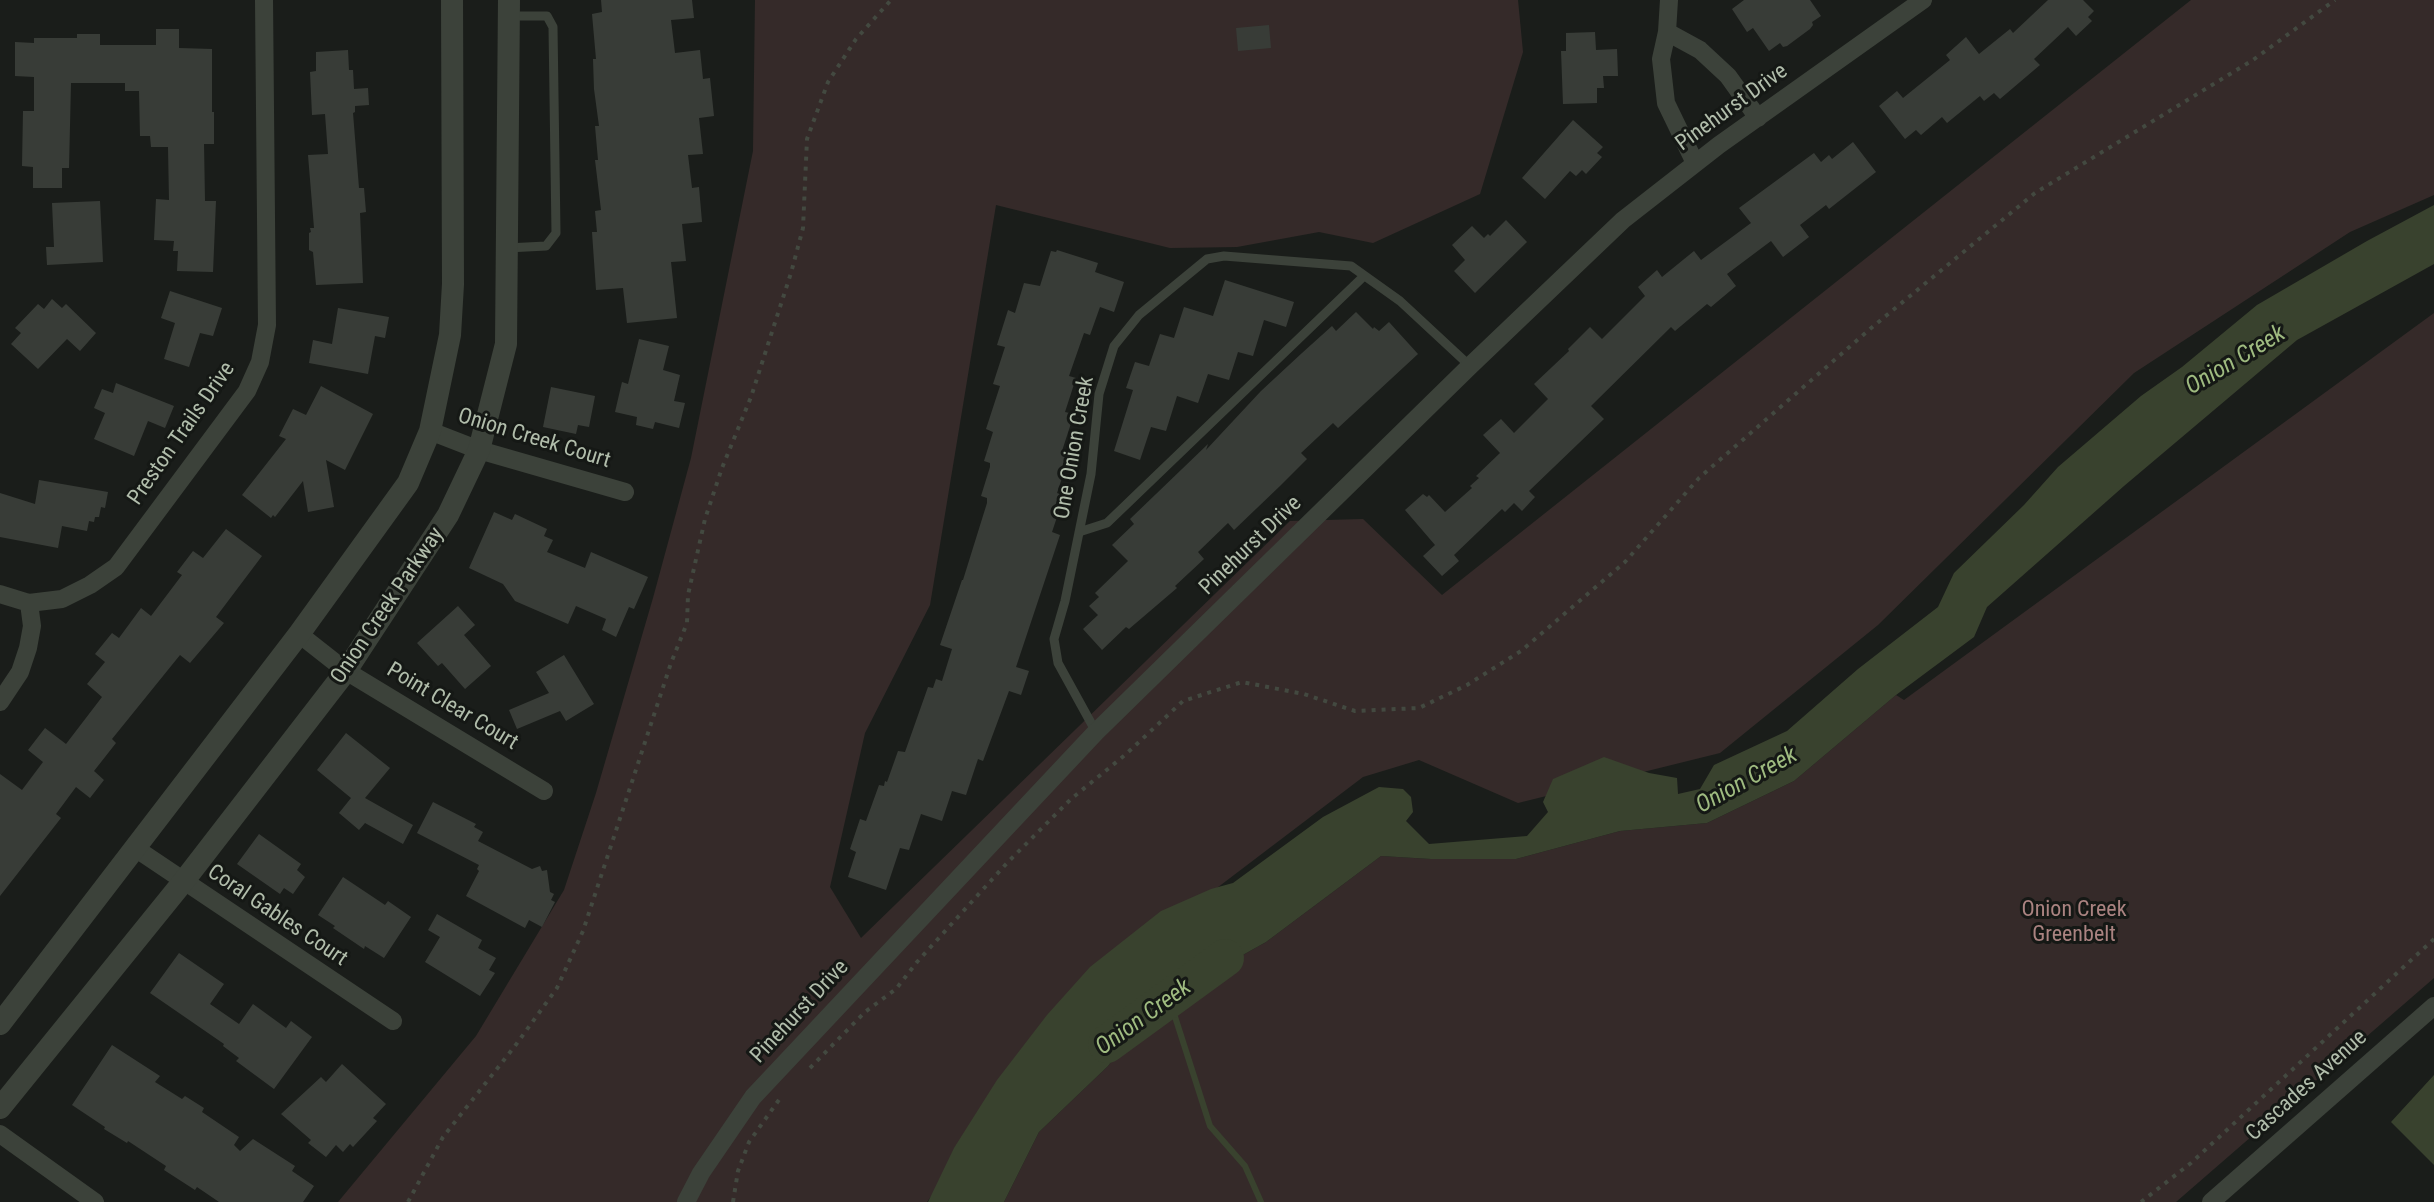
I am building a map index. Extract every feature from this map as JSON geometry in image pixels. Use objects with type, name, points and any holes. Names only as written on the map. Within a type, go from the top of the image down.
[{"type":"street","name":"Preston Trails Drive","points":[[0,594],[29,603],[62,599],[116,567],[247,391],[260,362],[267,325],[264,0]]},
{"type":"street","points":[[0,1024],[299,634],[408,483],[430,431],[450,335],[453,284],[452,0]]},
{"type":"street","points":[[1669,0],[1661,59],[1666,103],[1695,163]]},
{"type":"street","name":"Pinehurst Drive","points":[[686,1202],[701,1173],[753,1097],[1096,732],[1470,366],[1623,220],[1695,163],[1923,0]]},
{"type":"street","name":"Onion Creek Parkway","points":[[0,1108],[183,882],[346,671],[448,515],[479,450],[506,344],[509,8]]},
{"type":"street","points":[[1667,32],[1700,50],[1728,76],[1758,118]]},
{"type":"street","name":"Onion Creek Court","points":[[430,431],[479,450],[625,492]]},
{"type":"street","points":[[0,702],[20,672],[28,648],[32,626],[29,603]]},
{"type":"street","name":"Point Clear Court","points":[[299,634],[346,671],[544,791]]},
{"type":"street","name":"Coral Gables Court","points":[[135,848],[393,1021]]},
{"type":"street","name":"Cascades Avenue","points":[[2211,1202],[2434,1006]]},
{"type":"street","points":[[0,1134],[95,1202]]},
{"type":"lane","points":[[507,248],[546,246],[556,233],[553,27],[547,16],[509,8]]},
{"type":"lane","name":"One Onion Creek","points":[[1096,732],[1058,663],[1054,639],[1091,474],[1099,394],[1114,346],[1139,315],[1207,259],[1224,256],[1351,266],[1400,301],[1470,366]]},
{"type":"lane","points":[[1079,532],[1107,523],[1364,276]]},
{"type":"path","points":[[408,1202],[443,1137],[557,988],[583,931],[687,623],[688,595],[705,519],[751,397],[791,273],[803,228],[807,139],[828,82],[856,39],[891,0]]},
{"type":"path","points":[[803,1074],[865,1012],[896,989],[1007,863],[1060,809],[1183,701],[1242,682],[1304,694],[1355,711],[1419,708],[1467,685],[1521,651],[1625,562],[1699,478],[1859,338],[2035,193],[2253,60],[2335,0]]},
{"type":"path","points":[[2141,1202],[2191,1163],[2434,939]]},
{"type":"path","points":[[733,1202],[738,1171],[749,1142],[783,1095]]},
{"type":"green space","points":[[755,0],[1518,0],[1523,52],[1480,194],[1373,243],[1319,232],[1237,247],[1170,248],[996,205],[930,605],[865,733],[830,887],[861,938],[1290,521],[1363,519],[1442,595],[2191,0],[2434,0],[2434,195],[2350,232],[2134,373],[1878,625],[1720,753],[1518,803],[1419,760],[1363,777],[1076,995],[927,1202],[338,1202],[476,1036],[564,890],[596,793],[691,458],[753,151]]},
{"type":"green space","name":"Onion Creek Greenbelt","points":[[2434,313],[2434,978],[2176,1202],[1004,1202],[1039,1132],[1108,1066],[1157,1003],[1266,942],[1381,856],[1516,859],[1620,831],[1707,823],[1794,781],[1896,695],[1904,700]]},
{"type":"water","points":[[2434,205],[2434,264],[2297,340],[1987,607],[1974,637],[1896,695],[1794,781],[1707,823],[1620,831],[1516,859],[1381,856],[1266,942],[1157,1003],[1108,1066],[1039,1132],[1004,1202],[928,1202],[954,1148],[997,1080],[1047,1015],[1090,967],[1161,911],[1233,883],[1323,817],[1379,787],[1403,789],[1411,797],[1413,812],[1406,821],[1429,844],[1527,836],[1548,812],[1543,802],[1553,779],[1604,757],[1649,773],[1677,778],[1678,794],[1700,789],[1714,765],[1787,731],[1858,669],[1938,607],[1954,573],[2058,467],[2141,396],[2182,367],[2257,305]]},
{"type":"water","points":[[2434,1075],[2434,1165],[2391,1122]]},
{"type":"building","points":[[601,0],[692,0],[694,18],[671,20],[675,53],[700,50],[703,79],[710,78],[714,116],[699,118],[703,154],[688,155],[692,188],[699,187],[702,222],[682,224],[686,261],[671,262],[677,318],[627,323],[623,288],[596,290],[592,232],[597,232],[595,211],[601,210],[595,160],[598,160],[595,126],[599,126],[594,89],[593,59],[596,59],[592,14],[602,12]]},
{"type":"building","points":[[1744,0],[1810,0],[1821,16],[1812,22],[1810,29],[1787,46],[1783,47],[1780,43],[1769,51],[1753,28],[1747,32],[1732,9]]},
{"type":"building","points":[[2048,0],[2083,0],[2094,11],[2088,17],[2092,21],[2076,36],[2068,27],[2034,59],[2040,65],[2000,99],[1994,93],[1984,101],[1980,96],[1947,123],[1942,117],[1921,135],[1916,130],[1905,139],[1879,106],[1897,91],[1903,98],[1950,60],[1946,55],[1966,37],[1979,54],[2010,29],[2013,33]]},
{"type":"building","points":[[1269,25],[1271,48],[1238,51],[1236,28]]},
{"type":"building","points":[[156,29],[179,29],[179,48],[212,49],[214,144],[204,144],[205,201],[216,201],[213,272],[177,271],[178,251],[173,251],[174,241],[154,240],[156,199],[169,200],[168,147],[151,147],[150,136],[140,136],[139,91],[125,91],[125,83],[71,83],[69,168],[62,168],[62,188],[33,188],[33,167],[22,166],[23,111],[34,111],[34,77],[15,76],[15,42],[34,43],[34,38],[77,38],[77,34],[100,34],[100,45],[156,45]]},
{"type":"building","points":[[1595,32],[1596,50],[1617,49],[1618,76],[1603,76],[1604,88],[1597,88],[1597,103],[1563,104],[1561,51],[1566,51],[1566,33]]},
{"type":"building","points":[[348,50],[354,89],[368,88],[369,105],[355,106],[353,113],[359,188],[364,188],[366,212],[360,213],[363,283],[316,285],[313,252],[309,250],[310,228],[314,228],[308,155],[328,154],[325,114],[312,115],[310,72],[316,71],[316,52]]},
{"type":"building","points":[[1573,120],[1603,147],[1597,153],[1602,157],[1586,174],[1582,170],[1576,176],[1570,171],[1545,199],[1522,178]]},
{"type":"building","points":[[1853,142],[1876,172],[1829,209],[1826,205],[1800,225],[1809,237],[1783,257],[1771,241],[1727,274],[1736,286],[1711,307],[1707,304],[1675,331],[1671,327],[1591,406],[1604,419],[1529,491],[1535,497],[1522,511],[1514,503],[1505,512],[1502,509],[1454,555],[1459,561],[1442,576],[1423,556],[1435,545],[1405,510],[1423,494],[1429,495],[1445,512],[1472,488],[1470,486],[1479,478],[1476,476],[1500,453],[1483,435],[1501,419],[1514,433],[1548,399],[1534,384],[1590,327],[1602,339],[1645,296],[1638,287],[1657,270],[1662,277],[1694,251],[1701,260],[1751,223],[1739,208],[1814,153],[1821,162],[1829,155],[1832,159]]},
{"type":"building","points":[[100,201],[103,262],[47,265],[46,247],[54,247],[52,203]]},
{"type":"building","points":[[1506,220],[1527,242],[1475,293],[1454,271],[1465,260],[1452,245],[1472,226],[1484,238]]},
{"type":"building","points":[[1057,250],[1098,263],[1095,272],[1124,282],[1114,312],[1100,307],[1090,335],[1084,333],[1069,376],[1076,378],[1065,412],[1074,414],[1062,451],[1070,454],[1057,493],[1064,496],[1052,532],[1060,535],[1016,667],[1029,671],[1021,695],[1009,691],[983,761],[978,759],[966,795],[952,791],[942,821],[921,814],[909,850],[900,848],[886,890],[848,877],[856,852],[850,849],[860,819],[866,821],[879,785],[884,786],[887,782],[898,751],[905,752],[928,687],[933,688],[936,679],[942,681],[952,649],[940,645],[987,503],[987,498],[981,496],[990,467],[990,463],[984,461],[993,432],[986,429],[1000,386],[993,384],[1005,347],[997,345],[1008,310],[1015,313],[1024,283],[1040,286],[1051,251]]},
{"type":"building","points":[[1225,280],[1294,302],[1286,327],[1264,320],[1253,356],[1238,352],[1229,380],[1208,374],[1198,403],[1177,396],[1166,431],[1151,427],[1140,460],[1114,451],[1133,390],[1126,388],[1135,362],[1149,366],[1160,334],[1174,338],[1184,307],[1213,316]]},
{"type":"building","points":[[170,291],[222,308],[213,336],[200,333],[189,367],[164,359],[175,323],[161,318]]},
{"type":"building","points":[[52,299],[62,308],[66,304],[96,333],[80,351],[67,339],[38,369],[11,344],[21,333],[15,328],[38,304],[44,309]]},
{"type":"building","points":[[338,308],[389,317],[385,338],[375,336],[368,374],[309,363],[313,340],[332,344]]},
{"type":"building","points":[[1356,312],[1379,331],[1389,322],[1418,354],[1338,428],[1333,423],[1301,453],[1307,459],[1234,530],[1228,523],[1198,552],[1204,559],[1175,586],[1177,588],[1129,629],[1126,627],[1102,650],[1083,629],[1098,615],[1089,606],[1099,597],[1095,593],[1128,561],[1112,545],[1134,524],[1130,519],[1208,444],[1206,450],[1261,391],[1302,353],[1332,326],[1336,331]]},
{"type":"building","points":[[639,339],[669,346],[663,370],[680,375],[674,401],[685,403],[679,428],[655,422],[653,429],[636,425],[637,417],[615,412],[622,382],[628,384]]},
{"type":"building","points":[[116,383],[174,406],[165,428],[148,421],[134,456],[94,439],[105,413],[94,408],[102,389],[113,393]]},
{"type":"building","points":[[321,386],[373,414],[345,470],[326,460],[334,507],[308,512],[303,481],[271,518],[242,495],[286,439],[279,436],[293,409],[306,415]]},
{"type":"building","points":[[551,387],[595,396],[589,427],[578,425],[576,434],[543,427]]},
{"type":"building","points":[[39,480],[108,492],[105,508],[101,507],[99,517],[95,517],[94,522],[89,521],[87,531],[62,526],[58,548],[0,537],[0,493],[35,504]]},
{"type":"building","points":[[494,512],[512,520],[515,514],[547,529],[544,536],[553,540],[547,552],[585,568],[591,552],[648,577],[634,609],[629,607],[616,637],[602,630],[606,619],[576,606],[568,624],[515,601],[503,584],[469,568]]},
{"type":"building","points":[[226,529],[262,556],[216,617],[224,623],[190,663],[180,655],[112,739],[116,743],[94,771],[104,780],[90,798],[76,787],[56,814],[61,818],[0,896],[0,774],[22,790],[43,762],[28,750],[45,728],[66,744],[102,697],[87,684],[105,662],[95,654],[112,633],[119,638],[141,608],[151,616],[182,575],[177,572],[193,551],[203,558]]},
{"type":"building","points":[[458,606],[475,625],[464,635],[491,666],[465,689],[442,663],[438,666],[417,643]]},
{"type":"building","points":[[564,655],[594,704],[566,721],[560,711],[517,729],[509,710],[549,693],[536,672]]},
{"type":"building","points":[[346,733],[390,768],[365,798],[413,825],[403,844],[365,823],[359,830],[339,813],[351,798],[317,770]]},
{"type":"building","points":[[433,802],[476,824],[474,827],[483,832],[478,841],[532,869],[540,866],[542,871],[547,870],[550,892],[554,894],[551,900],[555,902],[542,927],[529,920],[525,928],[466,896],[479,865],[417,833]]},
{"type":"building","points":[[259,834],[301,864],[297,870],[305,877],[293,894],[284,888],[280,894],[237,864]]},
{"type":"building","points":[[343,877],[385,905],[388,901],[411,917],[384,958],[365,946],[364,949],[318,915]]},
{"type":"building","points":[[437,914],[482,940],[478,948],[496,958],[489,970],[495,973],[480,996],[425,962],[440,937],[428,930]]},
{"type":"building","points":[[179,953],[224,984],[210,1004],[239,1024],[253,1004],[286,1028],[291,1021],[312,1037],[274,1089],[236,1061],[239,1058],[224,1044],[150,993]]},
{"type":"building","points":[[112,1045],[160,1076],[155,1082],[204,1108],[202,1112],[239,1137],[234,1145],[240,1151],[253,1139],[295,1166],[292,1171],[314,1186],[303,1202],[219,1202],[164,1170],[166,1166],[104,1129],[72,1105]]},
{"type":"building","points":[[342,1064],[386,1104],[373,1118],[377,1121],[353,1147],[350,1144],[343,1152],[336,1145],[326,1157],[281,1114],[321,1077],[326,1082]]},
{"type":"waterway","name":"Onion Creek","points":[[1107,1044],[1225,958]]},
{"type":"waterway","points":[[1169,998],[1210,1126],[1245,1166],[1261,1202]]}]
